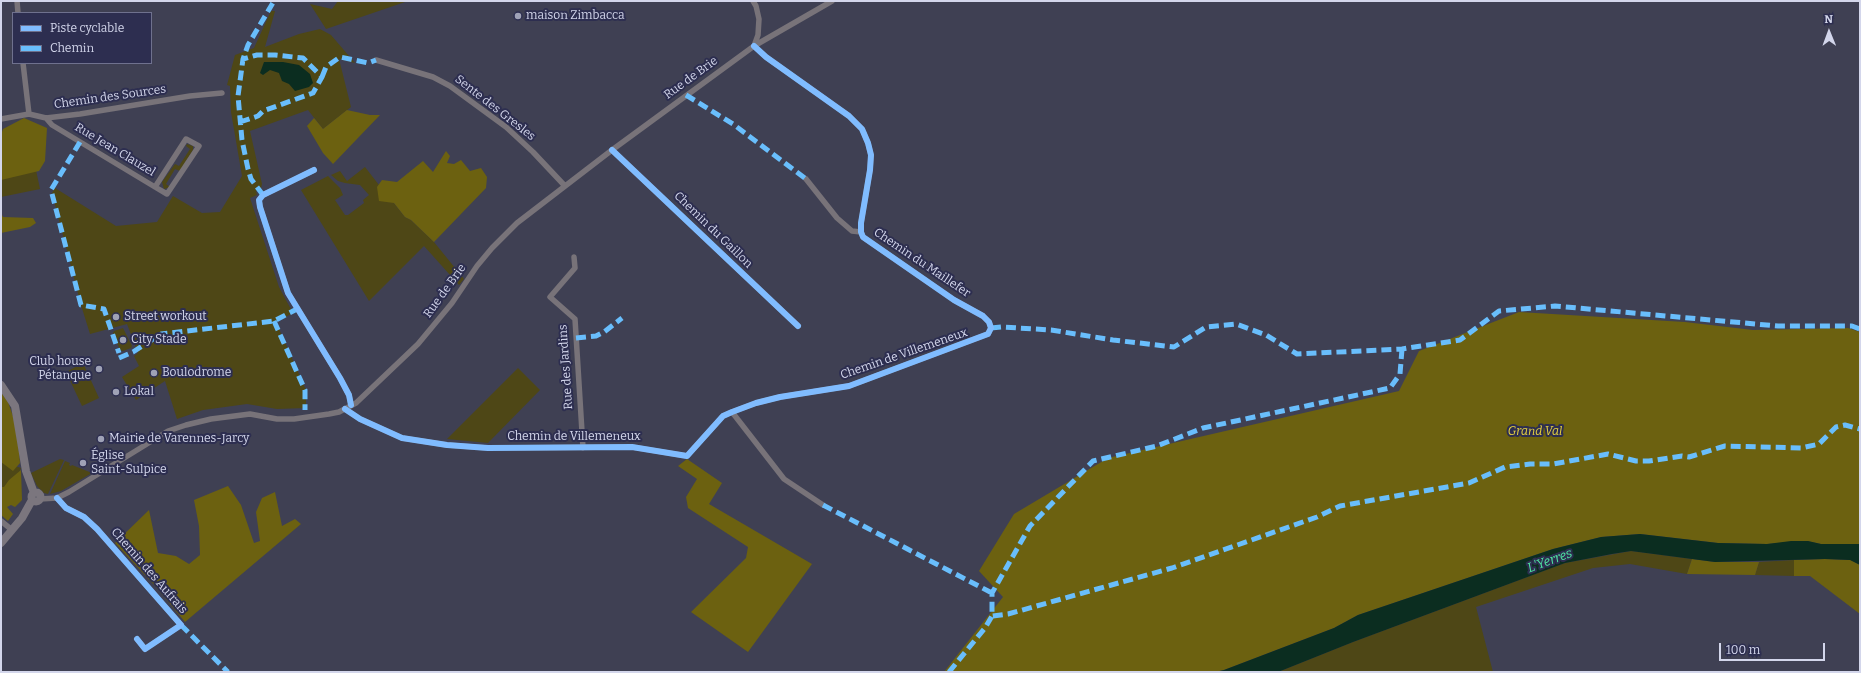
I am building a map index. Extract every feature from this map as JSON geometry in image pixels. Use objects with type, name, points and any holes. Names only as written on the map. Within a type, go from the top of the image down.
[{"type":"street","points":[[17,1],[18,12]]},
{"type":"street","points":[[752,1],[756,6],[758,19],[758,35],[754,46]]},
{"type":"street","name":"Rue de Brie","points":[[36,497],[57,498],[107,470],[168,431],[186,424],[250,414],[277,419],[294,419],[329,414],[345,409],[360,400],[418,344],[452,303],[477,266],[492,248],[517,223],[612,150],[754,46],[832,1]]},
{"type":"street","name":"Chemin du Maillefer","points":[[754,46],[766,57],[849,116],[862,130],[868,143],[871,155],[861,232],[869,242],[954,300],[983,316],[989,322],[991,328]]},
{"type":"street","name":"Sente des Gresles","points":[[376,60],[419,73],[450,86],[506,127],[533,152],[565,186]]},
{"type":"street","points":[[23,64],[29,114]]},
{"type":"street","name":"Chemin des Sources","points":[[1,118],[29,114],[46,118],[222,93]]},
{"type":"street","name":"Rue Jean Clauzel","points":[[46,118],[52,125],[155,187],[167,194],[199,146],[186,139],[155,187]]},
{"type":"street","name":"Chemin du Gaillon","points":[[612,150],[798,326]]},
{"type":"street","points":[[314,170],[263,195],[259,200],[260,207],[288,293],[340,378],[349,395],[351,405]]},
{"type":"street","points":[[806,180],[837,218],[852,230],[861,232]]},
{"type":"street","name":"Rue des Jardins","points":[[574,256],[575,268],[550,297],[575,320],[583,448]]},
{"type":"street","name":"Chemin de Villemeneux","points":[[345,409],[360,419],[402,438],[447,445],[488,448],[632,447],[686,456],[723,416],[732,412],[756,403],[780,397],[849,386],[982,338],[988,334],[991,328]]},
{"type":"street","points":[[1,385],[15,406],[25,467],[36,497],[22,518],[1,543]]},
{"type":"street","points":[[732,412],[784,479],[823,504]]},
{"type":"street","name":"Chemin des Aufrais","points":[[57,498],[66,508],[84,517],[97,529],[182,625],[145,649],[137,639]]},
{"type":"street","points":[[1,521],[12,530]]},
{"type":"shaded area","points":[[338,1],[408,1],[326,29],[310,4],[332,9]]},
{"type":"shaded area","points":[[271,11],[275,11],[265,47],[299,34],[320,29],[331,35],[355,63],[339,59],[351,107],[323,129],[308,110],[250,131],[262,184],[261,188],[256,191],[257,195],[250,198],[279,287],[293,313],[276,322],[306,390],[306,408],[277,409],[247,404],[203,410],[177,419],[165,381],[136,400],[122,377],[139,366],[134,356],[138,353],[127,324],[90,334],[52,193],[55,188],[116,226],[157,222],[173,196],[202,213],[220,212],[242,176],[231,112],[230,86],[227,85],[235,55],[254,48]]},
{"type":"shaded area","points":[[187,144],[193,146],[193,150],[180,171],[175,169],[166,184],[170,187],[164,189],[162,182],[175,164],[179,166],[190,149],[186,146]]},
{"type":"shaded area","points":[[365,167],[379,185],[377,187],[394,203],[405,217],[411,220],[434,242],[464,279],[459,285],[424,246],[369,301],[301,190],[328,176],[340,188],[343,195],[335,200],[345,215],[348,215],[364,203],[363,200],[369,195],[360,185],[338,181],[331,175],[340,171],[347,181]]},
{"type":"shaded area","points":[[36,170],[40,189],[1,197],[1,178]]},
{"type":"shaded area","name":"City Stade","points":[[123,328],[132,346],[131,348],[123,351],[120,350],[113,333],[114,331]]},
{"type":"shaded area","points":[[83,363],[99,398],[82,406],[66,372]]},
{"type":"shaded area","points":[[518,368],[540,390],[488,443],[447,439]]},
{"type":"shaded area","points":[[1,456],[9,464],[21,468],[10,493],[1,498]]},
{"type":"shaded area","points":[[60,459],[64,460],[48,494],[44,493],[37,486],[31,473]]},
{"type":"shaded area","points":[[65,461],[70,463],[69,465],[71,466],[72,465],[92,473],[61,491],[50,494]]},
{"type":"shaded area","points":[[1631,551],[1692,559],[1687,574],[1630,564],[1593,568],[1476,607],[1493,672],[1278,672],[1353,642],[1565,563]]},
{"type":"shaded area","points":[[1794,560],[1794,576],[1755,575],[1759,562]]},
{"type":"green space","points":[[347,110],[370,115],[380,115],[333,164],[323,153],[307,126],[314,118],[323,129]]},
{"type":"green space","points":[[24,118],[47,128],[45,161],[39,171],[1,180],[1,135],[3,129]]},
{"type":"green space","points":[[446,151],[450,156],[447,163],[454,164],[461,160],[470,171],[481,168],[487,177],[486,188],[434,242],[411,220],[405,217],[394,203],[379,201],[377,187],[382,180],[397,182],[423,161],[433,172]]},
{"type":"green space","points":[[1,213],[3,217],[33,218],[36,223],[30,227],[1,233]]},
{"type":"green space","name":"Grand Val","points":[[1519,312],[1685,322],[1753,330],[1848,328],[1860,332],[1860,544],[1821,544],[1807,541],[1767,544],[1718,543],[1640,534],[1601,537],[1553,549],[1358,615],[1334,628],[1224,670],[1215,672],[944,672],[1003,597],[979,571],[1014,514],[1108,458],[1399,391],[1419,351]]},
{"type":"green space","points":[[1,392],[8,402],[14,419],[20,463],[13,471],[1,462]]},
{"type":"green space","points":[[687,459],[722,483],[709,504],[812,564],[748,652],[691,612],[746,558],[748,547],[688,508],[686,497],[697,479],[678,466]]},
{"type":"green space","points":[[21,470],[22,500],[15,507],[11,505],[7,507],[13,514],[8,521],[1,515],[1,487],[4,487],[9,480]]},
{"type":"green space","points":[[228,486],[241,505],[254,543],[260,541],[256,512],[262,498],[275,492],[282,526],[295,519],[301,524],[185,622],[156,587],[115,543],[149,510],[158,553],[176,556],[189,564],[200,555],[199,526],[194,500]]},
{"type":"green space","points":[[1692,559],[1715,562],[1759,562],[1755,575],[1687,574]]},
{"type":"green space","points":[[1794,560],[1851,560],[1860,565],[1860,614],[1810,576],[1794,576]]},
{"type":"water","points":[[264,62],[283,62],[299,65],[310,74],[313,83],[309,87],[295,91],[289,84],[282,81],[279,73],[270,70],[263,75],[260,73]]},
{"type":"water","name":"L'Yerres","points":[[1640,534],[1718,543],[1767,544],[1791,541],[1808,541],[1821,544],[1860,544],[1860,565],[1850,560],[1825,559],[1715,562],[1631,551],[1612,554],[1565,563],[1353,642],[1278,672],[1215,672],[1224,670],[1334,628],[1358,615],[1553,549],[1601,537]]},
{"type":"marked path","points":[[263,195],[251,179],[248,169],[242,140],[238,96],[243,59],[248,45],[274,1]]},
{"type":"marked path","points":[[240,122],[258,116],[263,111],[313,93],[322,77],[303,58],[257,55],[243,59]]},
{"type":"marked path","points":[[322,77],[326,67],[340,57],[368,63],[376,60]]},
{"type":"marked path","points":[[686,95],[733,124],[806,179]]},
{"type":"marked path","points":[[80,142],[51,190],[81,305],[104,309],[119,353]]},
{"type":"marked path","points":[[991,328],[1002,327],[1051,330],[1113,340],[1174,347],[1206,327],[1236,324],[1266,335],[1297,354],[1402,349],[1460,340],[1499,311],[1555,306],[1778,326],[1852,326],[1860,329]]},
{"type":"marked path","points":[[119,358],[133,352],[161,334],[274,321],[297,309]]},
{"type":"marked path","points":[[576,338],[596,336],[604,332],[622,318]]},
{"type":"marked path","points":[[274,321],[305,390],[305,410]]},
{"type":"marked path","points":[[1402,349],[1400,374],[1390,388],[1203,428],[1157,446],[1093,461],[1030,526],[992,593],[992,616],[1008,614],[1172,568],[1317,517],[1340,506],[1469,483],[1505,467],[1530,464],[1553,464],[1608,454],[1636,461],[1649,461],[1682,456],[1689,457],[1725,446],[1801,448],[1819,444],[1836,427],[1845,425],[1860,429]]},
{"type":"marked path","points":[[823,505],[992,593]]},
{"type":"marked path","points":[[949,672],[985,628],[992,616]]},
{"type":"marked path","points":[[181,625],[228,672]]},
{"type":"cycle path","points":[[345,409],[360,419],[402,438],[447,445],[488,448],[632,447],[687,456],[723,416],[732,412],[756,403],[780,397],[849,386],[988,334],[991,328],[989,322],[983,316],[954,300],[863,237],[861,232],[861,223],[871,155],[862,129],[849,116],[766,57],[754,46]]},
{"type":"cycle path","points":[[612,150],[798,326]]},
{"type":"cycle path","points":[[314,170],[263,195],[259,200],[260,207],[288,293],[340,378],[349,395],[351,405]]},
{"type":"cycle path","points":[[57,498],[66,508],[84,517],[97,529],[181,625],[145,649],[137,639]]},
{"type":"place","name":"maison Zimbacca","points":[[518,16]]},
{"type":"place","name":"Street workout","points":[[116,317]]},
{"type":"place","name":"City Stade","points":[[123,340]]},
{"type":"place","name":"Club house Pétanque","points":[[99,369]]},
{"type":"place","name":"Boulodrome","points":[[154,373]]},
{"type":"place","name":"Lokal","points":[[116,392]]},
{"type":"place","name":"Mairie de Varennes-Jarcy","points":[[101,439]]},
{"type":"place","name":"Église Saint-Sulpice","points":[[83,463]]}]
